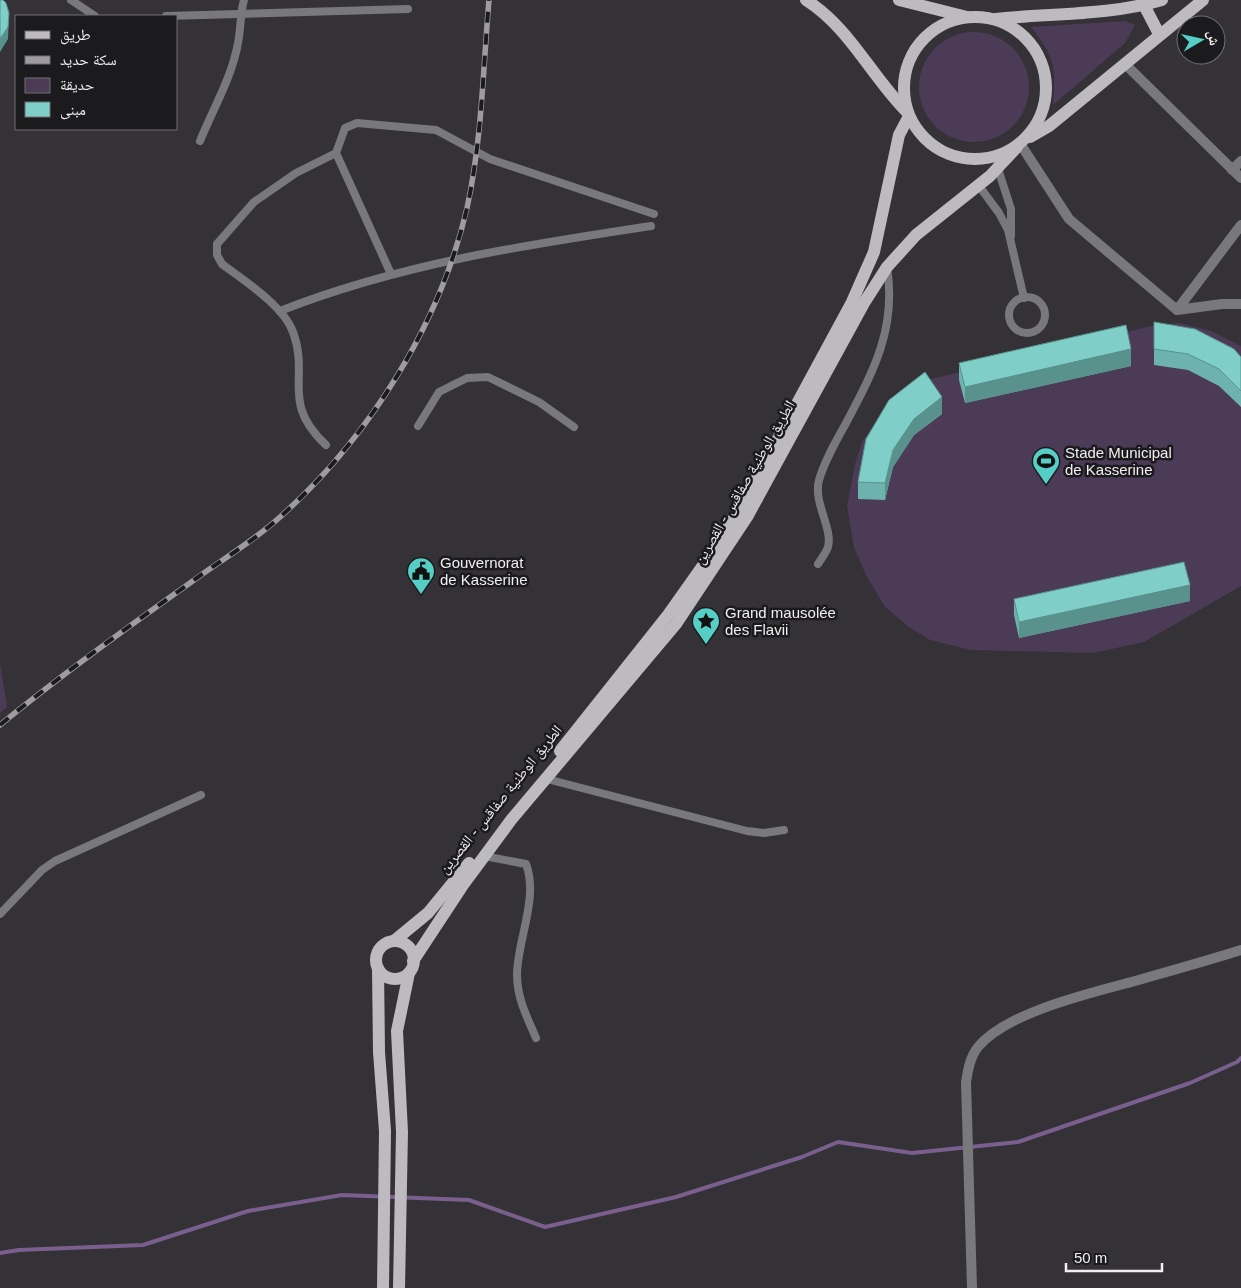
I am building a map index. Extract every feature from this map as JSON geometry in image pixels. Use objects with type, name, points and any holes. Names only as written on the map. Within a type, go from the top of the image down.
[{"type":"main road","points":[[806,0],[845,32],[893,98],[908,114],[920,134],[936,149],[955,156],[976,159],[998,155],[1049,126],[1159,34],[1203,0]]},
{"type":"main road","points":[[899,0],[966,17],[996,19],[1100,12],[1162,0]]},
{"type":"main road","points":[[1144,5],[1159,34]]},
{"type":"main road","points":[[908,114],[903,91],[906,70],[914,50],[928,34],[946,22],[966,17]]},
{"type":"main road","points":[[996,19],[1018,30],[1035,48],[1045,70],[1047,94],[1041,118],[1022,143]]},
{"type":"main road","name":"الطريق الوطنية صفاقس - القصرين","points":[[394,941],[428,913],[510,809],[565,745],[668,615],[723,536],[746,498],[847,311],[874,252],[900,136],[908,114]]},
{"type":"main road","name":"الطريق الوطنية صفاقس - القصرين","points":[[399,1288],[402,1132],[397,1032],[411,967],[463,884],[484,856],[676,624],[718,563],[746,517],[864,303],[886,268],[916,235],[979,186],[1022,143]]},
{"type":"main road","points":[[378,968],[386,977],[404,976],[411,967],[410,949],[400,942],[388,942],[379,950],[376,962],[378,968],[379,1052],[385,1131],[383,1288]]},
{"type":"street","points":[[1125,64],[1241,178]]},
{"type":"street","points":[[1022,143],[1069,219],[1178,310],[1222,304],[1241,304]]},
{"type":"street","points":[[1232,170],[1241,162]]},
{"type":"street","points":[[1178,310],[1241,225]]},
{"type":"street","points":[[972,1288],[966,1082],[973,1054],[992,1034],[1008,1024],[1070,1000],[1241,950]]},
{"type":"lane","points":[[71,0],[94,15]]},
{"type":"lane","points":[[200,141],[231,67],[239,42],[240,14],[244,0]]},
{"type":"lane","points":[[178,16],[408,10]]},
{"type":"lane","points":[[326,445],[312,432],[301,413],[293,331],[280,311],[222,264],[217,255],[217,244],[254,202],[296,173],[336,153],[345,128],[357,123],[436,130],[490,159],[654,214]]},
{"type":"lane","points":[[336,153],[391,274]]},
{"type":"lane","points":[[998,169],[1011,209],[1011,240]]},
{"type":"lane","points":[[979,186],[1004,221],[1011,240],[1024,298]]},
{"type":"lane","points":[[280,311],[391,274],[448,260],[522,246],[651,226]]},
{"type":"lane","points":[[818,564],[828,547],[818,486],[824,462],[863,390],[884,341],[890,291],[886,268]]},
{"type":"lane","points":[[1024,298],[1040,302],[1045,313],[1042,325],[1033,333],[1027,334],[1015,329],[1009,319],[1011,308],[1018,300],[1024,298]]},
{"type":"lane","points":[[418,426],[439,392],[466,378],[488,377],[539,402],[574,427]]},
{"type":"lane","points":[[547,779],[747,831],[764,833],[784,830]]},
{"type":"lane","points":[[0,914],[42,870],[55,861],[201,795]]},
{"type":"lane","points":[[484,856],[526,864],[530,874],[527,919],[517,974],[520,1002],[536,1038]]},
{"type":"green space","points":[[1125,21],[1135,25],[1125,43],[1053,105],[1054,71],[1052,63],[1045,47],[1031,27]]},
{"type":"green space","points":[[974,32],[995,36],[1013,48],[1025,66],[1029,87],[1025,108],[1013,126],[995,138],[974,142],[953,138],[935,126],[923,108],[919,87],[923,66],[935,48],[953,36]]},
{"type":"green space","name":"Stade Municipal de Kasserine","points":[[1180,323],[1211,331],[1241,346],[1241,586],[1144,642],[1093,653],[971,650],[930,640],[909,627],[885,607],[866,575],[854,547],[847,506],[855,464],[862,442],[887,407],[923,381],[1151,326]]},
{"type":"green space","points":[[0,663],[7,707],[0,713]]},
{"type":"building","points":[[0,0],[6,3],[9,13],[8,27],[0,39]]},
{"type":"building","points":[[1154,322],[1195,329],[1234,349],[1241,357],[1241,391],[1219,369],[1188,354],[1154,349]]},
{"type":"building","points":[[1126,325],[1131,349],[965,387],[959,363]]},
{"type":"building","points":[[925,372],[942,397],[914,419],[893,450],[885,483],[858,482],[866,439],[889,400]]},
{"type":"building","points":[[1184,562],[1190,585],[1019,622],[1014,599]]},
{"type":"waterway","points":[[0,1253],[19,1250],[143,1245],[248,1211],[342,1195],[469,1200],[545,1227],[676,1197],[802,1157],[838,1142],[912,1153],[1018,1142],[1190,1083],[1237,1062],[1241,1058]]},
{"type":"railway","points":[[0,725],[94,652],[270,526],[312,486],[343,452],[371,415],[397,376],[419,336],[439,294],[455,251],[467,208],[476,157],[489,0]]},
{"type":"place","name":"Stade Municipal de Kasserine","points":[[1046,485]]},
{"type":"place","name":"Gouvernorat de Kasserine","points":[[421,595]]},
{"type":"place","name":"Grand mausolée des Flavii","points":[[706,645]]}]
